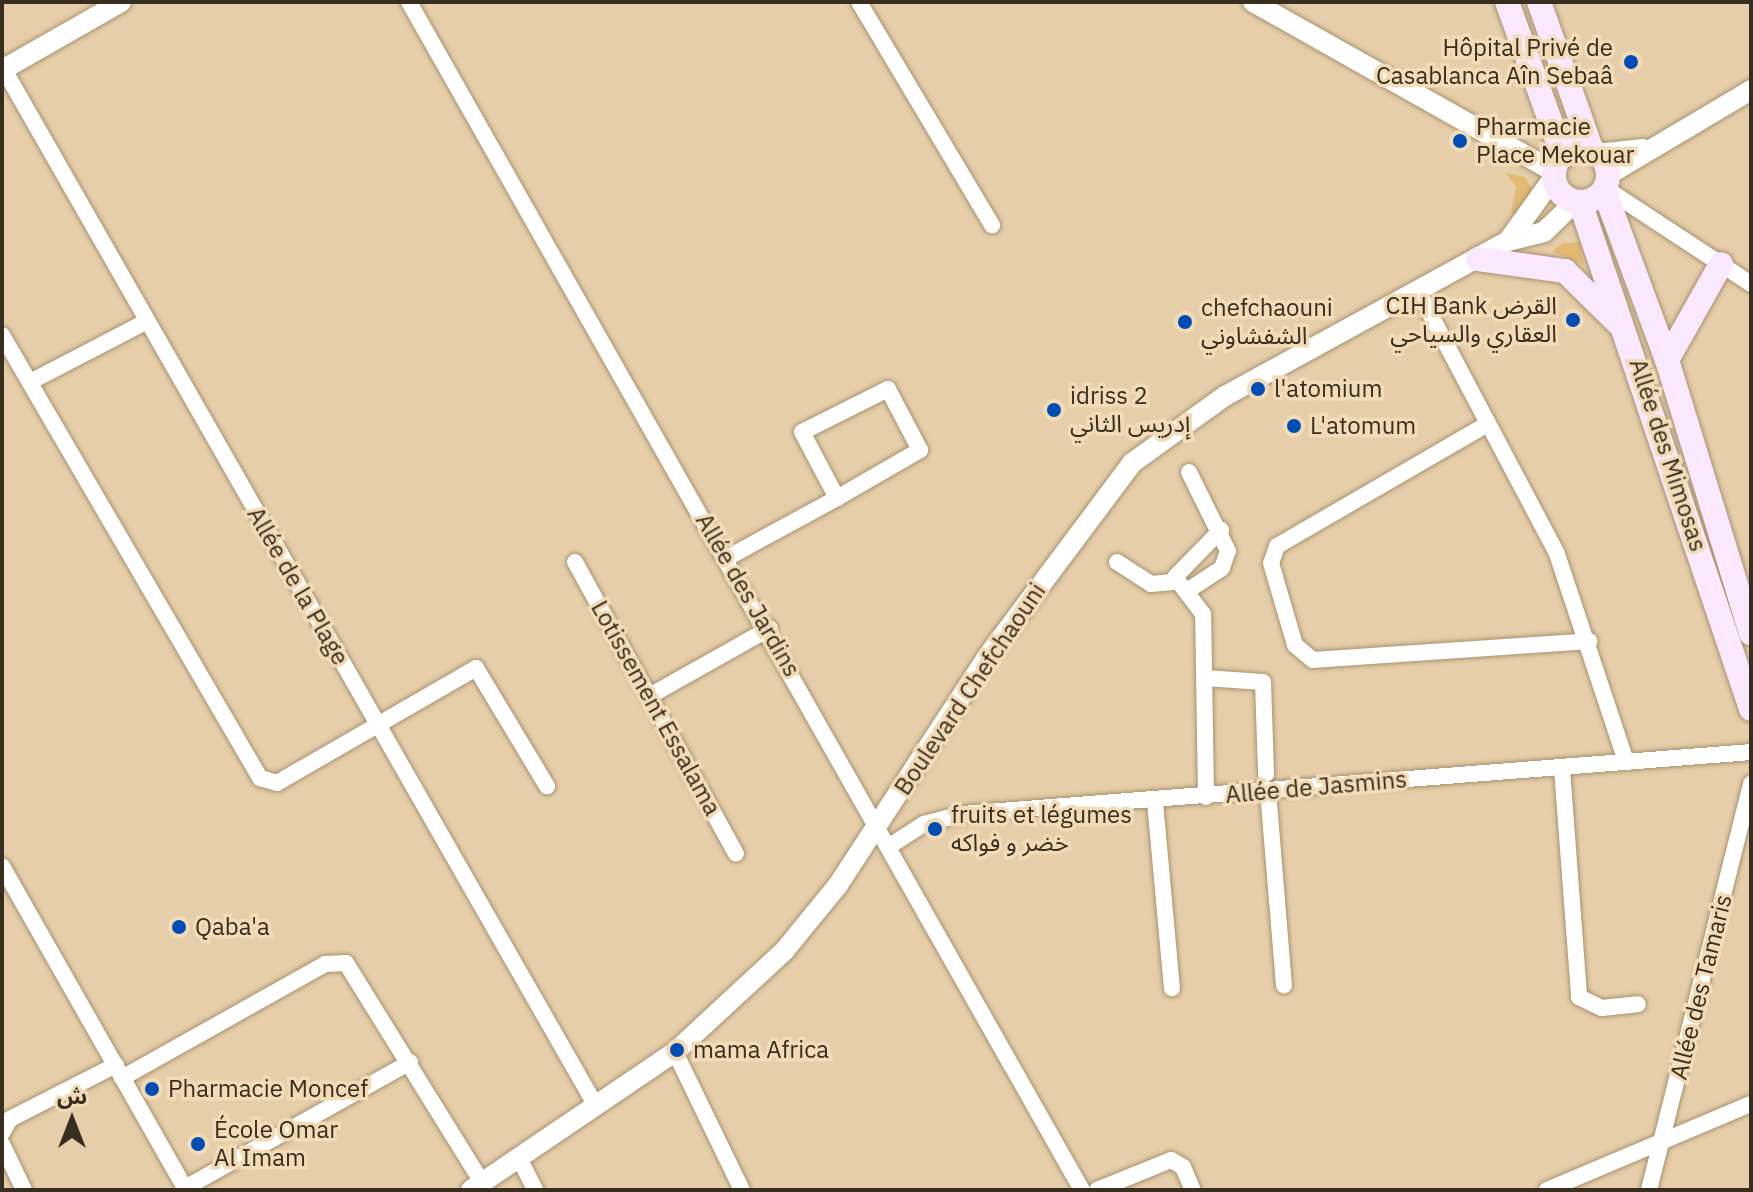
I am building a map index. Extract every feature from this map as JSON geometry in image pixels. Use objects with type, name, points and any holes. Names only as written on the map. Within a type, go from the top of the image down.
[{"type":"main road","points":[[1507,2],[1557,168],[1578,202],[1601,171]]},
{"type":"main road","name":"Allée des Mimosas","points":[[1539,2],[1667,360],[1751,633]]},
{"type":"main road","points":[[1557,168],[1601,171]]},
{"type":"main road","name":"Allée des Mimosas","points":[[1578,202],[1629,335],[1751,706]]},
{"type":"main road","points":[[1478,259],[1565,271],[1629,335]]},
{"type":"main road","points":[[1667,360],[1721,264]]},
{"type":"street","points":[[3,68],[121,2]]},
{"type":"street","name":"Allée des Jardins","points":[[409,2],[770,628],[888,847],[1082,1190]]},
{"type":"street","points":[[859,2],[992,225]]},
{"type":"street","points":[[1253,2],[1557,168]]},
{"type":"street","name":"Allée de la Plage","points":[[3,68],[596,1106]]},
{"type":"street","points":[[1751,90],[1601,171],[1751,284]]},
{"type":"street","name":"Boulevard Chefchaouni","points":[[1508,241],[1557,168]]},
{"type":"street","name":"Boulevard Chefchaouni","points":[[476,1186],[675,1052],[785,950],[879,826],[987,657],[1132,463],[1225,396],[1508,241],[1544,232],[1578,202]]},
{"type":"street","points":[[1418,291],[1484,426],[1557,554],[1589,641],[1626,762]]},
{"type":"street","points":[[30,382],[147,321]]},
{"type":"street","points":[[2,335],[260,778],[277,783],[476,668],[547,786]]},
{"type":"street","points":[[727,558],[837,498],[923,447],[888,389],[802,432],[837,498]]},
{"type":"street","points":[[1484,426],[1277,546],[1271,563],[1295,645],[1313,660],[1589,641]]},
{"type":"street","points":[[1117,562],[1151,584],[1182,586],[1222,568],[1228,551],[1221,530],[1189,472]]},
{"type":"street","points":[[1206,797],[1203,614],[1182,586],[1178,569],[1221,530]]},
{"type":"street","name":"Lotissement Essalama","points":[[575,562],[653,694],[736,854]]},
{"type":"street","points":[[653,694],[770,628]]},
{"type":"street","points":[[1205,678],[1263,682],[1267,783],[1284,985]]},
{"type":"street","name":"Allée de Jasmins","points":[[888,847],[924,824],[962,814],[1206,797],[1267,783],[1562,769],[1751,752]]},
{"type":"street","points":[[1562,769],[1579,997],[1602,1008],[1638,1004]]},
{"type":"street","name":"Allée des Tamaris","points":[[1649,1190],[1751,784]]},
{"type":"street","points":[[1155,802],[1172,988]]},
{"type":"street","points":[[2,866],[185,1189],[410,1062]]},
{"type":"street","points":[[2,1133],[10,1119],[119,1071],[335,962],[357,971],[476,1186]]},
{"type":"street","points":[[675,1052],[742,1190]]},
{"type":"street","points":[[1547,1190],[1751,1104]]},
{"type":"street","points":[[2,1144],[24,1190]]},
{"type":"street","points":[[519,1158],[535,1190]]},
{"type":"street","points":[[1097,1190],[1171,1160],[1183,1167],[1193,1190]]},
{"type":"shaded area","points":[[1506,173],[1525,177],[1537,198],[1520,214],[1511,213],[1516,187]]},
{"type":"shaded area","points":[[1579,242],[1584,265],[1552,251],[1564,243]]},
{"type":"place","name":"Hôpital Privé de Casablanca Aîn Sebaâ","points":[[1631,62]]},
{"type":"place","name":"Pharmacie Place Mekouar","points":[[1460,141]]},
{"type":"place","name":"CIH Bank القرض العقاري والسياحي","points":[[1573,320]]},
{"type":"place","name":"chefchaouni الشفشاوني","points":[[1185,322]]},
{"type":"place","name":"l'atomium","points":[[1258,389]]},
{"type":"place","name":"idriss 2 إدريس الثاني","points":[[1054,410]]},
{"type":"place","name":"L'atomum","points":[[1294,426]]},
{"type":"place","name":"fruits et légumes خضر و فواكه","points":[[935,829]]},
{"type":"place","name":"Qaba'a","points":[[179,927]]},
{"type":"place","name":"mama Africa","points":[[677,1050]]},
{"type":"place","name":"Pharmacie Moncef","points":[[152,1089]]},
{"type":"place","name":"École Omar Al Imam","points":[[198,1144]]}]
